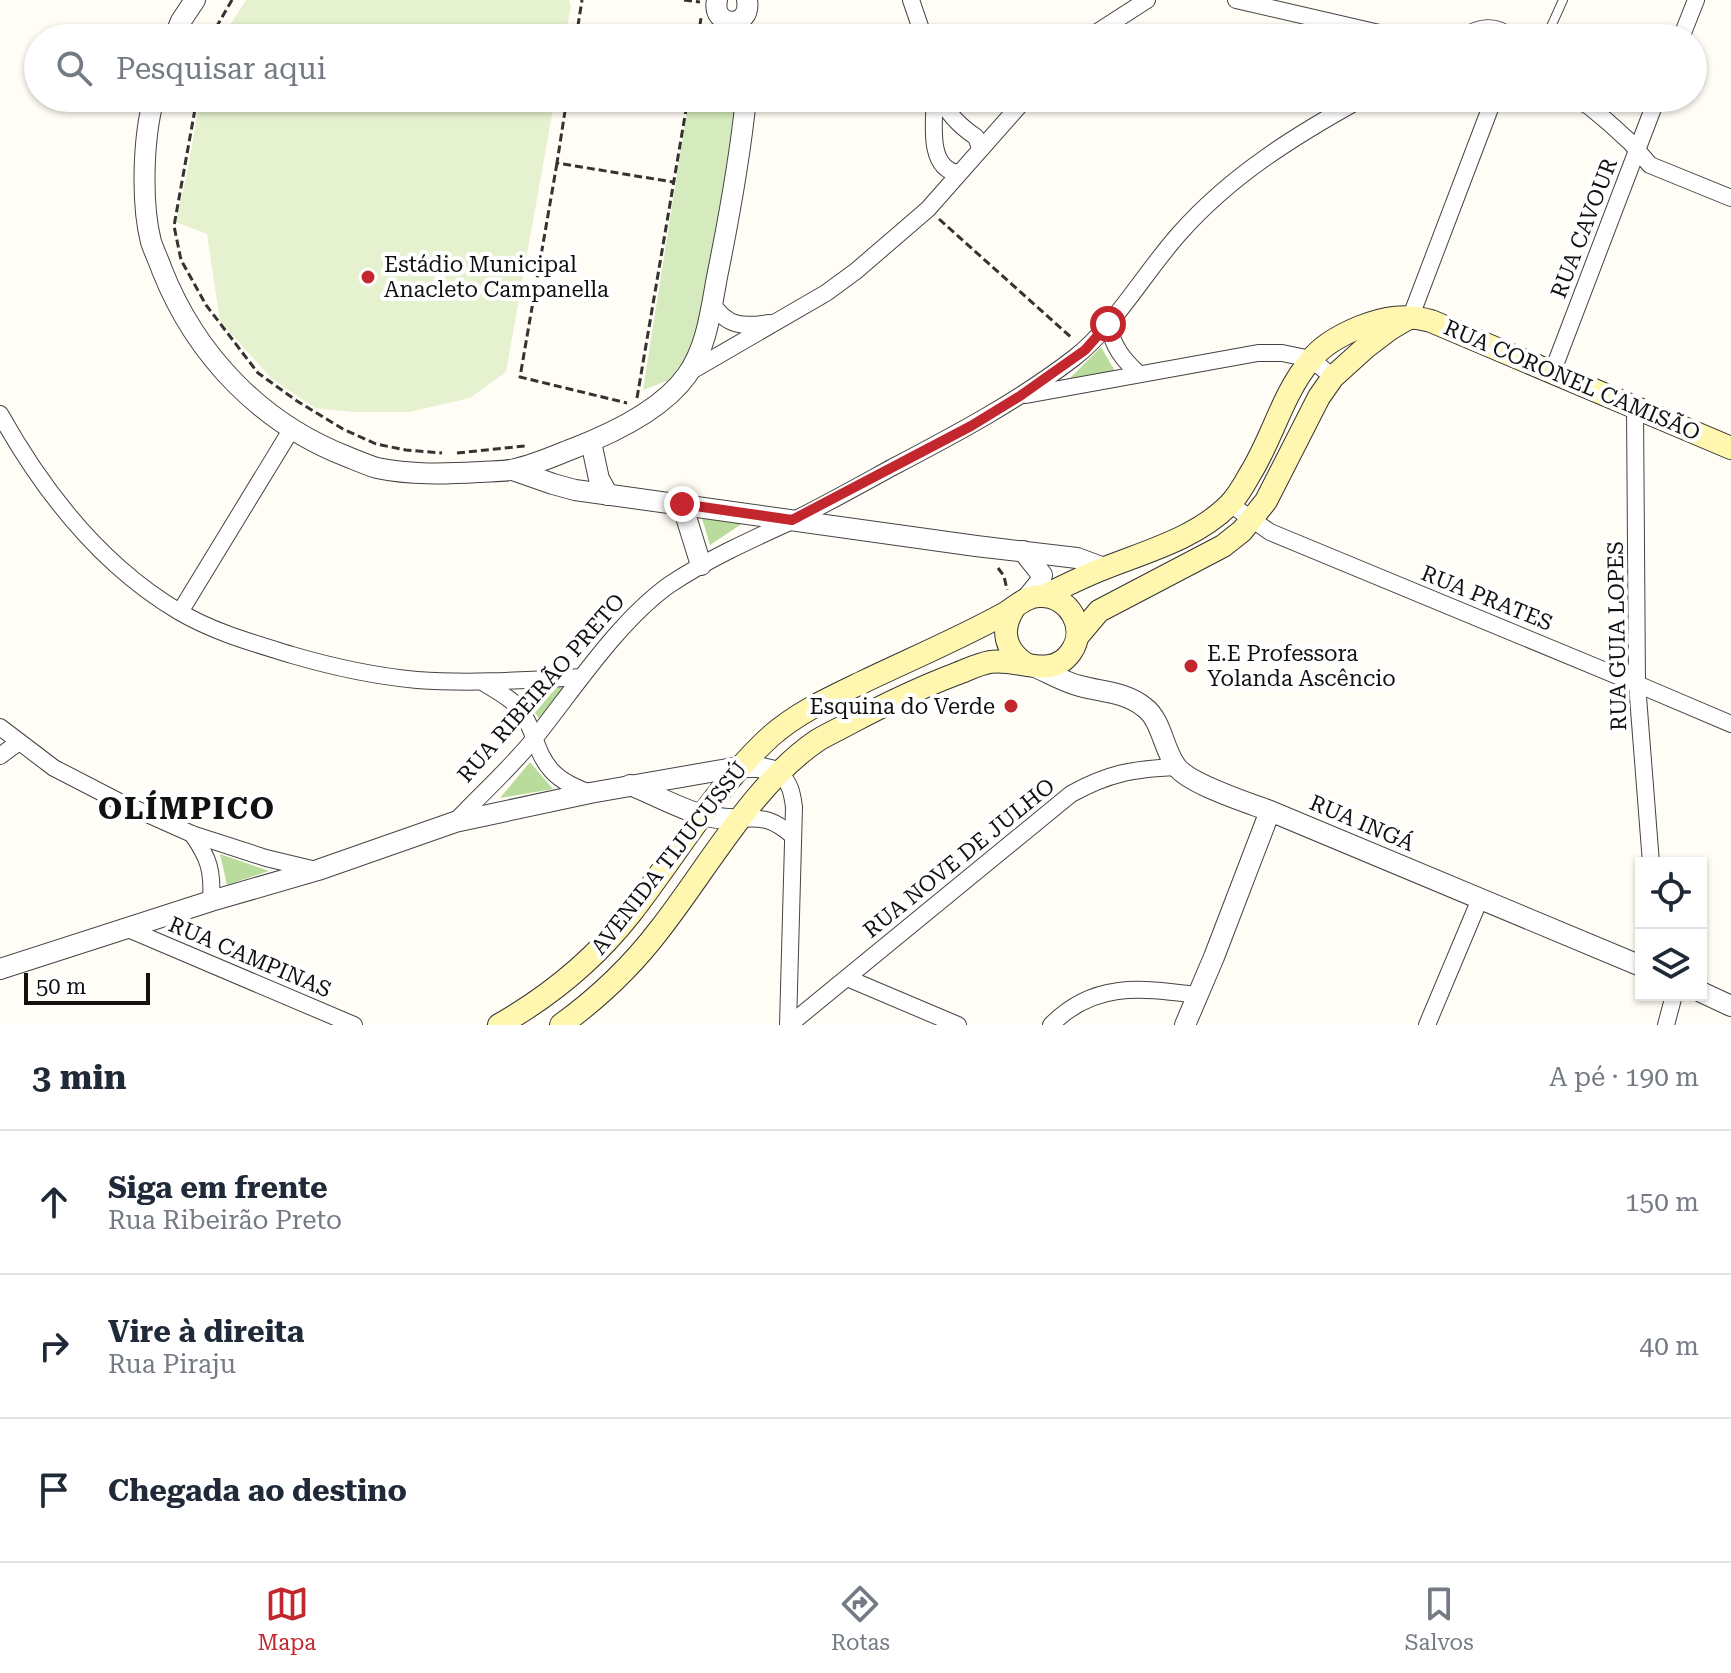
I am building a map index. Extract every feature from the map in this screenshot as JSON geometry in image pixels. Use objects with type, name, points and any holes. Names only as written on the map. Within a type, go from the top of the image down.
[{"type":"main road","name":"AVENIDA TIJUCUSSÚ","points":[[499,1025],[548,994],[610,938],[739,767],[772,735],[806,711],[1021,605],[1186,536],[1209,522],[1230,504],[1258,461],[1296,381],[1311,359],[1333,341],[1355,329],[1377,320],[1411,316]]},
{"type":"main road","name":"AVENIDA TIJUCUSSÚ","points":[[561,1025],[606,989],[638,957],[740,819],[779,772],[818,740],[888,703],[988,662],[1043,668],[1058,664],[1099,611],[1223,546],[1266,501],[1319,397],[1333,377],[1365,348],[1411,316]]},
{"type":"main road","name":"RUA CORONEL CAMISÃO","points":[[1411,316],[1450,328],[1731,448]]},
{"type":"main road","points":[[1030,666],[1014,654],[1006,635],[1006,626],[1021,605],[1056,599],[1070,609],[1076,621],[1075,644]]},
{"type":"street","points":[[180,24],[186,0]]},
{"type":"street","points":[[181,24],[195,0]]},
{"type":"street","points":[[911,0],[919,24]]},
{"type":"street","points":[[1110,24],[1147,0]]},
{"type":"street","points":[[1236,0],[1333,24]]},
{"type":"street","points":[[1687,24],[1696,0]]},
{"type":"street","points":[[710,2],[724,20],[747,14]]},
{"type":"street","points":[[152,112],[144,190],[151,241],[170,291],[197,339],[266,412],[291,430],[376,468],[434,475],[513,470],[591,442],[650,410],[670,394],[688,373],[702,347],[712,303],[729,218],[744,112]]},
{"type":"street","points":[[935,112],[937,156],[944,169],[959,173]]},
{"type":"street","points":[[949,112],[964,130],[976,137],[980,148]]},
{"type":"street","points":[[688,373],[826,293],[856,271],[928,209],[1013,112]]},
{"type":"street","name":"RUA RIBEIRÃO PRETO","points":[[0,969],[318,870],[455,822],[535,738],[581,677],[635,614],[667,587],[701,565],[971,426],[1085,350],[1181,231],[1228,186],[1270,153],[1337,112]]},
{"type":"street","points":[[1411,316],[1489,112]]},
{"type":"street","points":[[1596,112],[1650,165],[1731,198]]},
{"type":"street","name":"RUA CAVOUR","points":[[1552,373],[1652,112]]},
{"type":"street","points":[[712,303],[723,317],[732,322],[749,326],[775,323]]},
{"type":"street","points":[[1108,324],[1117,352],[1139,374]]},
{"type":"street","points":[[1020,396],[1258,353],[1282,353],[1311,359],[1333,377]]},
{"type":"street","name":"RUA GUIA LOPES","points":[[1635,408],[1637,684],[1651,857]]},
{"type":"street","points":[[0,414],[19,449],[92,541],[147,591],[180,612],[231,635],[334,667],[376,676],[483,683],[581,677]]},
{"type":"street","points":[[180,612],[291,430]]},
{"type":"street","points":[[591,442],[599,479],[608,495]]},
{"type":"street","points":[[513,470],[553,484],[608,495],[1077,558],[1104,568]]},
{"type":"street","points":[[682,504],[701,565]]},
{"type":"street","name":"RUA PRATES","points":[[1230,504],[1270,532],[1731,724]]},
{"type":"street","points":[[1021,605],[1042,575],[1023,551]]},
{"type":"street","points":[[1075,644],[1076,667],[1080,677],[1098,689]]},
{"type":"street","points":[[1030,666],[1067,682],[1134,700],[1147,709],[1176,767]]},
{"type":"street","points":[[483,683],[517,706],[527,721],[543,760],[553,772],[571,785],[590,793]]},
{"type":"street","points":[[0,727],[54,768],[118,801],[192,834],[266,858],[318,870]]},
{"type":"street","points":[[0,756],[19,742]]},
{"type":"street","points":[[455,822],[630,785],[739,767],[779,772],[791,789],[794,807],[789,1025]]},
{"type":"street","name":"RUA INGÁ","points":[[1176,767],[1185,775],[1219,791],[1635,964]]},
{"type":"street","name":"RUA NOVE DE JULHO","points":[[789,1025],[1071,794],[1096,780],[1123,771],[1176,767]]},
{"type":"street","points":[[630,785],[702,816],[769,820],[793,836]]},
{"type":"street","points":[[1185,1025],[1270,811]]},
{"type":"street","points":[[192,834],[205,852],[210,867],[211,901]]},
{"type":"street","points":[[1427,1025],[1480,899]]},
{"type":"street","name":"RUA CAMPINAS","points":[[128,929],[354,1025]]},
{"type":"street","points":[[847,978],[958,1025]]},
{"type":"street","points":[[1051,1025],[1083,1000],[1107,992],[1132,989],[1197,995]]},
{"type":"street","points":[[1707,995],[1731,1006]]},
{"type":"street","points":[[1666,1025],[1672,1001]]},
{"type":"lane","points":[[1552,24],[1563,0]]},
{"type":"path","points":[[218,24],[232,0]]},
{"type":"path","points":[[578,24],[582,0]]},
{"type":"path","points":[[684,0],[710,2]]},
{"type":"path","points":[[194,112],[174,226],[181,260],[206,305],[258,373],[343,429],[376,444],[448,454],[526,446]]},
{"type":"path","points":[[565,112],[520,377],[636,405]]},
{"type":"path","points":[[636,405],[686,112]]},
{"type":"path","points":[[557,163],[673,182]]},
{"type":"path","points":[[928,209],[1085,350]]},
{"type":"path","points":[[624,411],[646,398]]},
{"type":"path","points":[[976,546],[1004,576],[1008,597],[1021,605]]},
{"type":"green space","points":[[246,0],[569,0],[571,6],[568,24],[231,24]]},
{"type":"green space","name":"Estádio Municipal Anacleto Campanella","points":[[198,112],[552,112],[506,372],[470,398],[409,412],[315,408],[271,378],[220,321],[207,234],[176,222]]},
{"type":"green space","points":[[687,112],[734,112],[719,234],[692,349],[669,380],[643,390]]},
{"type":"green space","points":[[1101,347],[1115,371],[1069,379]]},
{"type":"green space","points":[[702,518],[743,523],[710,545]]},
{"type":"green space","points":[[565,685],[539,718],[520,693]]},
{"type":"green space","points":[[530,762],[553,789],[500,798]]},
{"type":"green space","points":[[220,854],[269,871],[227,885]]},
{"type":"place","name":"Estádio Municipal Anacleto Campanella","points":[[368,277]]},
{"type":"place","name":"E.E Professora Yolanda Ascêncio","points":[[1191,666]]},
{"type":"place","name":"Esquina do Verde","points":[[1011,706]]},
{"type":"district","name":"OLÍMPICO","points":[[187,808]]},
{"type":"route","points":[[682,504],[792,520],[971,426],[1020,396],[1085,350],[1108,324]]}]
